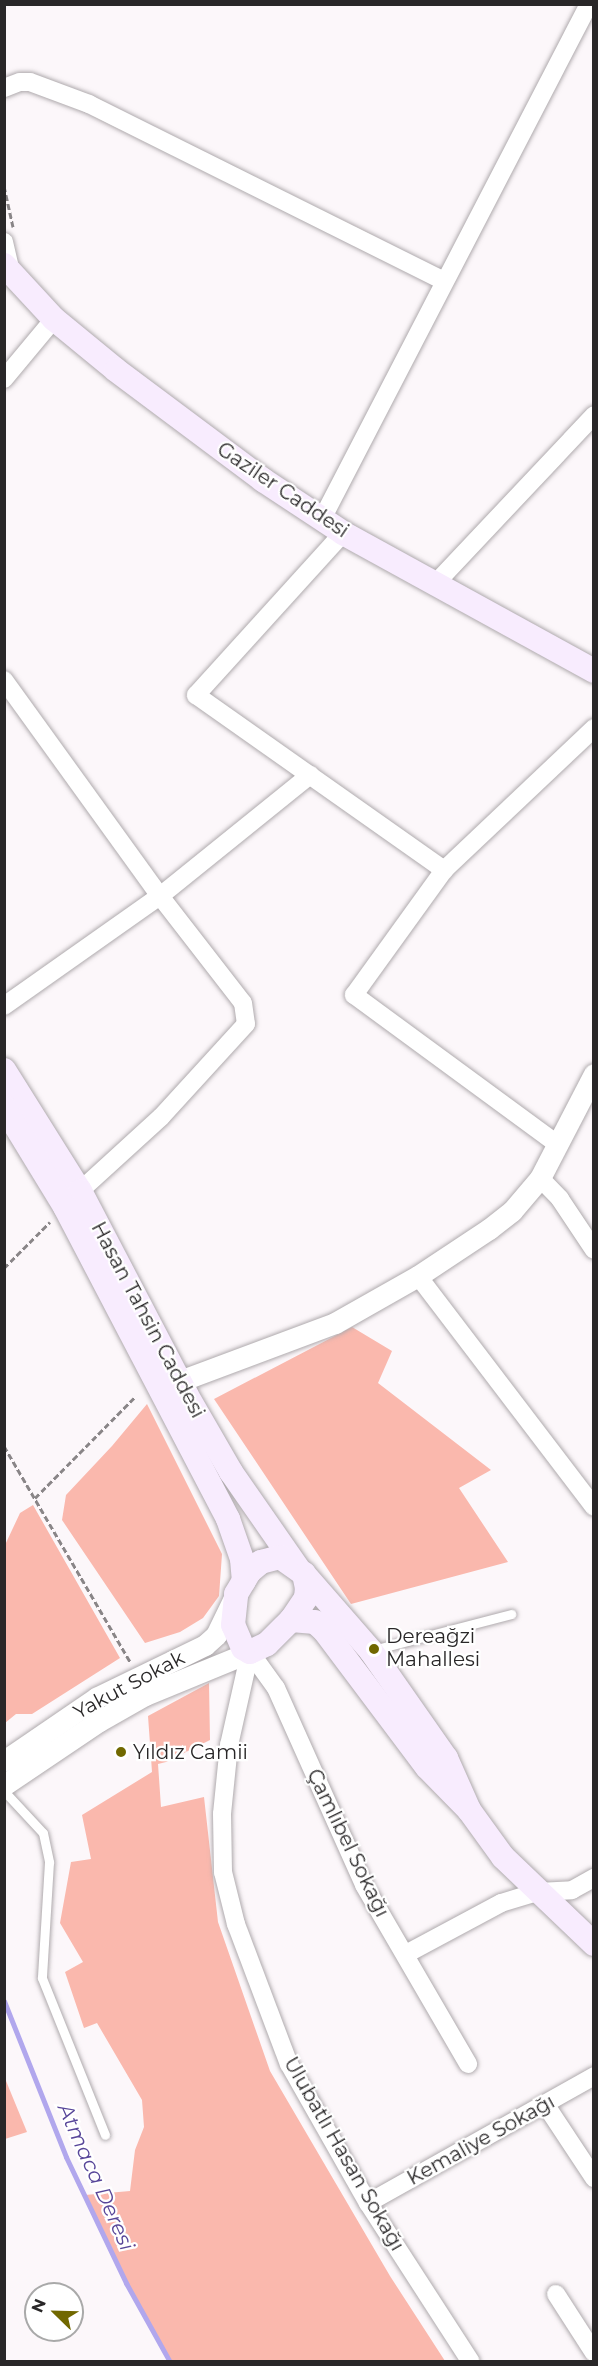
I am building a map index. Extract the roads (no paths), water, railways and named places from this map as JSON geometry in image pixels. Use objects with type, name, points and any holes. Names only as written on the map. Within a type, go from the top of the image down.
[{"type":"main road","name":"Gaziler Caddesi","points":[[7,267],[54,319],[116,370],[263,480],[343,533],[594,670]]},
{"type":"main road","name":"Hasan Tahsin Caddesi","points":[[4,1070],[73,1199],[228,1519],[242,1559],[240,1588]]},
{"type":"main road","name":"Hasan Tahsin Caddesi","points":[[4,1107],[73,1199],[231,1472],[300,1570],[371,1651],[446,1758],[469,1810]]},
{"type":"main road","points":[[280,1557],[300,1570],[307,1588],[306,1598],[291,1620],[267,1644],[250,1652],[243,1648],[233,1626],[240,1588],[249,1572],[261,1562],[280,1557]]},
{"type":"main road","points":[[291,1620],[315,1622],[324,1630],[427,1767],[469,1810],[503,1857],[594,1944]]},
{"type":"street","points":[[322,519],[588,4]]},
{"type":"street","points":[[4,88],[20,82],[30,82],[89,104],[444,281]]},
{"type":"street","points":[[4,242],[7,267]]},
{"type":"street","points":[[4,379],[54,319]]},
{"type":"street","points":[[435,584],[594,415]]},
{"type":"street","points":[[343,533],[196,695],[444,870]]},
{"type":"street","points":[[4,680],[160,896],[243,1003],[246,1024],[161,1117],[73,1199]]},
{"type":"street","points":[[557,1144],[354,995],[444,870],[594,728]]},
{"type":"street","points":[[4,1006],[160,896],[310,775]]},
{"type":"street","points":[[180,1381],[334,1323],[418,1276],[512,1211],[540,1178],[594,1074]]},
{"type":"street","points":[[540,1178],[560,1199],[594,1250]]},
{"type":"street","points":[[418,1276],[594,1507]]},
{"type":"street","name":"Yakut Sokak","points":[[4,1761],[96,1698],[138,1675],[206,1645],[216,1635],[240,1588]]},
{"type":"street","name":"Yakut Sokak","points":[[4,1785],[99,1721],[145,1695],[250,1652]]},
{"type":"street","name":"Çamlıbel Sokağı","points":[[250,1652],[276,1688],[364,1885],[468,2064]]},
{"type":"street","name":"Ulubatlı Hasan Sokağı","points":[[250,1652],[229,1744],[222,1814],[223,1872],[236,1924],[289,2064],[368,2203],[471,2361]]},
{"type":"street","points":[[406,1954],[501,1903],[538,1892],[572,1890],[594,1878]]},
{"type":"street","name":"Kemaliye Sokağı","points":[[368,2203],[594,2076]]},
{"type":"street","points":[[545,2104],[594,2178]]},
{"type":"street","points":[[556,2294],[594,2353]]},
{"type":"lane","points":[[371,1651],[511,1614]]},
{"type":"lane","points":[[4,1791],[43,1833],[49,1862],[42,1978],[105,2135]]},
{"type":"waterway","name":"Atmaca Deresi","points":[[4,2001],[66,2157],[126,2283],[170,2362]]},
{"type":"place","name":"Dereağzi Mahallesi","points":[[374,1649]]},
{"type":"place","name":"Yıldız Camii","points":[[121,1752]]}]
